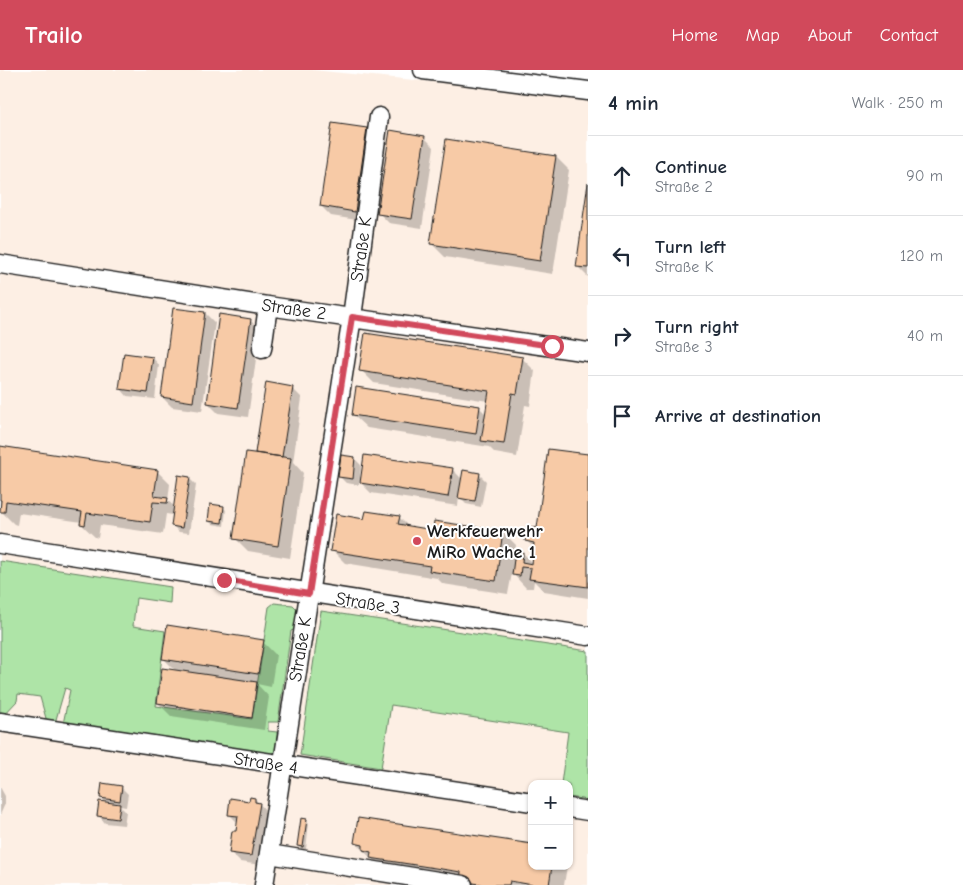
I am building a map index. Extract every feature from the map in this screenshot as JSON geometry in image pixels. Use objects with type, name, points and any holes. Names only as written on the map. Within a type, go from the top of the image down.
[{"type":"street","points":[[423,70],[588,91]]},
{"type":"street","name":"Straße K","points":[[264,885],[352,317],[379,117]]},
{"type":"street","name":"Straße 2","points":[[0,264],[268,306],[588,352]]},
{"type":"street","points":[[262,349],[268,306]]},
{"type":"street","name":"Straße 3","points":[[0,544],[309,594],[588,636]]},
{"type":"street","name":"Straße 4","points":[[0,722],[528,801]]},
{"type":"street","points":[[573,809],[588,811]]},
{"type":"street","points":[[269,854],[463,885]]},
{"type":"shaded area","points":[[0,70],[312,70],[455,84],[588,100],[588,885],[0,885]]},
{"type":"green space","points":[[0,561],[171,587],[170,603],[136,598],[133,626],[165,631],[156,706],[252,719],[269,607],[274,603],[293,605],[298,610],[298,628],[291,631],[278,722],[268,722],[268,731],[277,732],[278,742],[276,749],[272,754],[63,724],[70,690],[65,688],[55,723],[47,722],[40,697],[18,694],[17,701],[0,717]]},
{"type":"green space","points":[[321,611],[588,651],[588,800],[573,798],[573,780],[562,780],[568,732],[391,705],[381,768],[300,755]]},
{"type":"building","points":[[332,123],[367,128],[355,212],[320,206]]},
{"type":"building","points":[[390,130],[425,136],[412,219],[377,214]]},
{"type":"building","points":[[446,139],[556,156],[540,261],[430,244]]},
{"type":"building","points":[[588,183],[588,268],[576,267]]},
{"type":"building","points":[[173,308],[205,312],[193,402],[161,397]]},
{"type":"building","points":[[219,314],[251,319],[238,408],[207,403]]},
{"type":"building","points":[[365,333],[523,357],[517,394],[512,393],[504,444],[481,441],[489,391],[359,371]]},
{"type":"building","points":[[124,353],[153,357],[148,393],[119,389]]},
{"type":"building","points":[[266,382],[293,387],[282,457],[255,453]]},
{"type":"building","points":[[356,387],[480,406],[476,434],[352,415]]},
{"type":"building","points":[[0,446],[158,470],[154,496],[168,498],[167,503],[153,502],[150,522],[87,513],[85,525],[80,524],[82,512],[6,501],[5,512],[0,512]]},
{"type":"building","points":[[548,449],[588,454],[588,587],[529,579],[531,568],[521,567],[520,576],[512,575],[515,551],[523,552],[522,562],[532,564],[534,543],[525,541],[527,526],[537,528]]},
{"type":"building","points":[[246,452],[291,458],[278,546],[233,539]]},
{"type":"building","points":[[341,455],[355,457],[353,479],[338,477]]},
{"type":"building","points":[[364,455],[453,468],[448,497],[360,483]]},
{"type":"building","points":[[463,470],[480,473],[475,501],[458,498]]},
{"type":"building","points":[[178,475],[190,477],[182,528],[171,526]]},
{"type":"building","points":[[210,504],[224,506],[222,523],[208,521]]},
{"type":"building","name":"Werkfeuerwehr MiRo Wache 1","points":[[366,511],[400,516],[398,524],[433,530],[434,521],[503,531],[496,581],[429,571],[430,566],[330,551],[336,514],[364,519]]},
{"type":"building","points":[[167,625],[264,640],[258,674],[162,659]]},
{"type":"building","points":[[162,668],[257,682],[252,718],[157,703]]},
{"type":"building","points":[[102,783],[122,786],[120,801],[100,798]]},
{"type":"building","points":[[250,797],[255,798],[255,802],[260,803],[251,856],[229,853],[232,831],[236,831],[238,816],[228,815],[230,798],[249,801]]},
{"type":"building","points":[[99,801],[120,804],[118,819],[97,816]]},
{"type":"building","points":[[301,818],[307,819],[303,847],[297,846]]},
{"type":"building","points":[[358,818],[528,843],[528,870],[551,870],[549,885],[533,885],[510,881],[509,885],[486,885],[460,881],[461,872],[370,858],[371,852],[363,850],[363,845],[354,843]]},
{"type":"place","name":"Werkfeuerwehr MiRo Wache 1","points":[[417,541]]},
{"type":"route","points":[[224,580],[309,594],[352,317],[552,346]]}]
